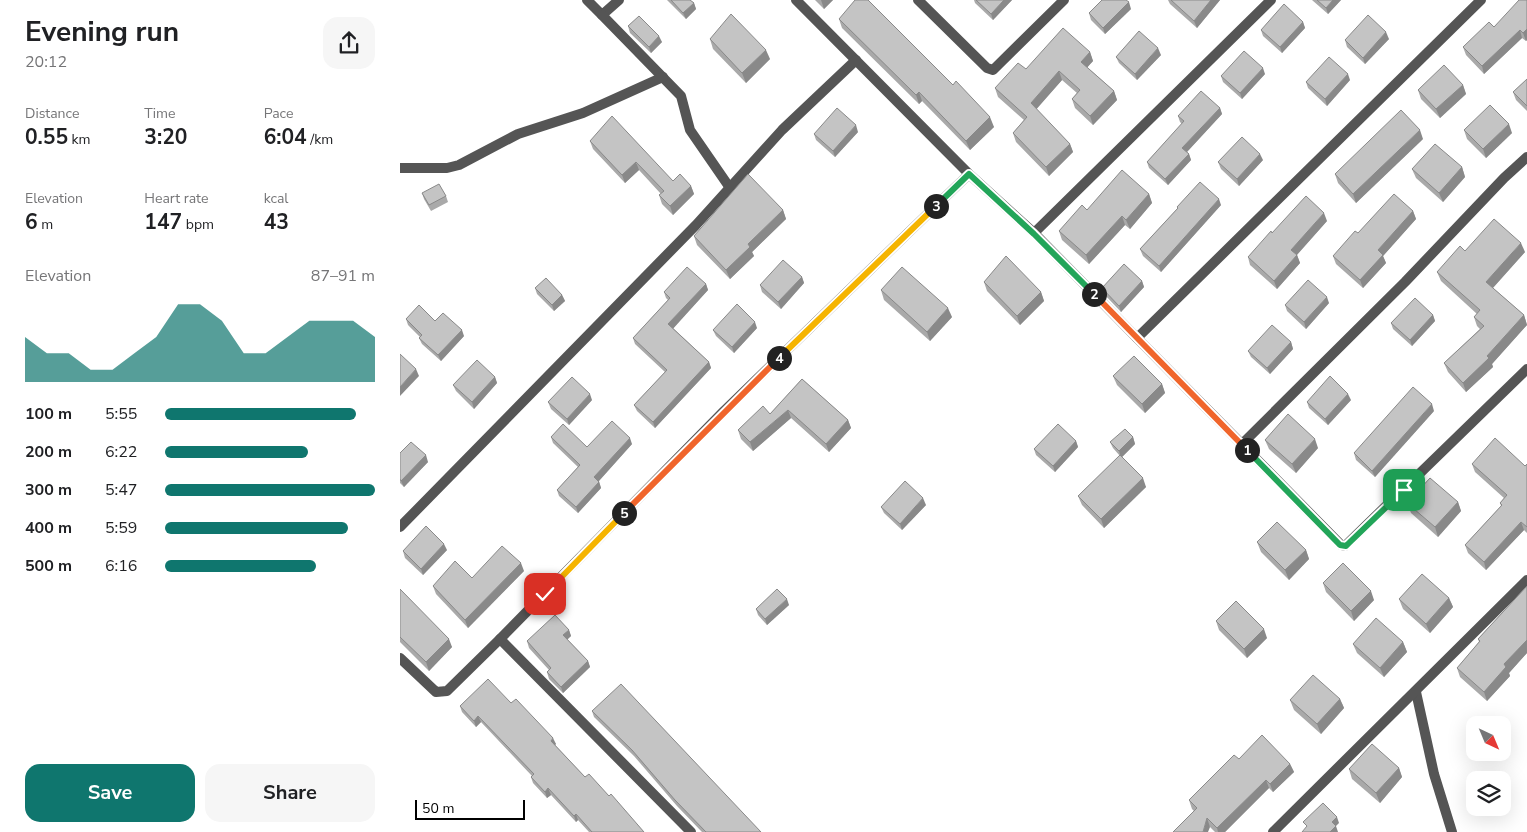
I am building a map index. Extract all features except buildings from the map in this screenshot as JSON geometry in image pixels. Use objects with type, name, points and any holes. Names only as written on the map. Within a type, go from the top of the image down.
[{"type":"street","points":[[587,0],[681,96],[690,130],[730,188]]},
{"type":"street","points":[[602,15],[619,0]]},
{"type":"street","points":[[796,0],[969,174],[1034,234],[1340,545],[1346,546],[1527,369]]},
{"type":"street","points":[[918,0],[987,68],[993,70],[1064,0]]},
{"type":"street","points":[[1034,234],[1271,0]]},
{"type":"street","points":[[1137,338],[1481,0]]},
{"type":"street","points":[[400,527],[730,188],[782,130],[856,60]]},
{"type":"street","points":[[400,168],[447,168],[459,165],[518,134],[583,113],[663,77]]},
{"type":"street","points":[[1242,444],[1399,288],[1504,178],[1527,157]]},
{"type":"street","points":[[400,658],[436,692],[447,691],[724,411],[969,174]]},
{"type":"street","points":[[1273,832],[1527,580]]},
{"type":"street","points":[[500,639],[691,832]]},
{"type":"street","points":[[1416,692],[1434,774],[1452,832]]},
{"type":"route","points":[[545,594],[724,411],[969,174],[1034,234],[1340,545],[1346,546],[1404,490]]}]
